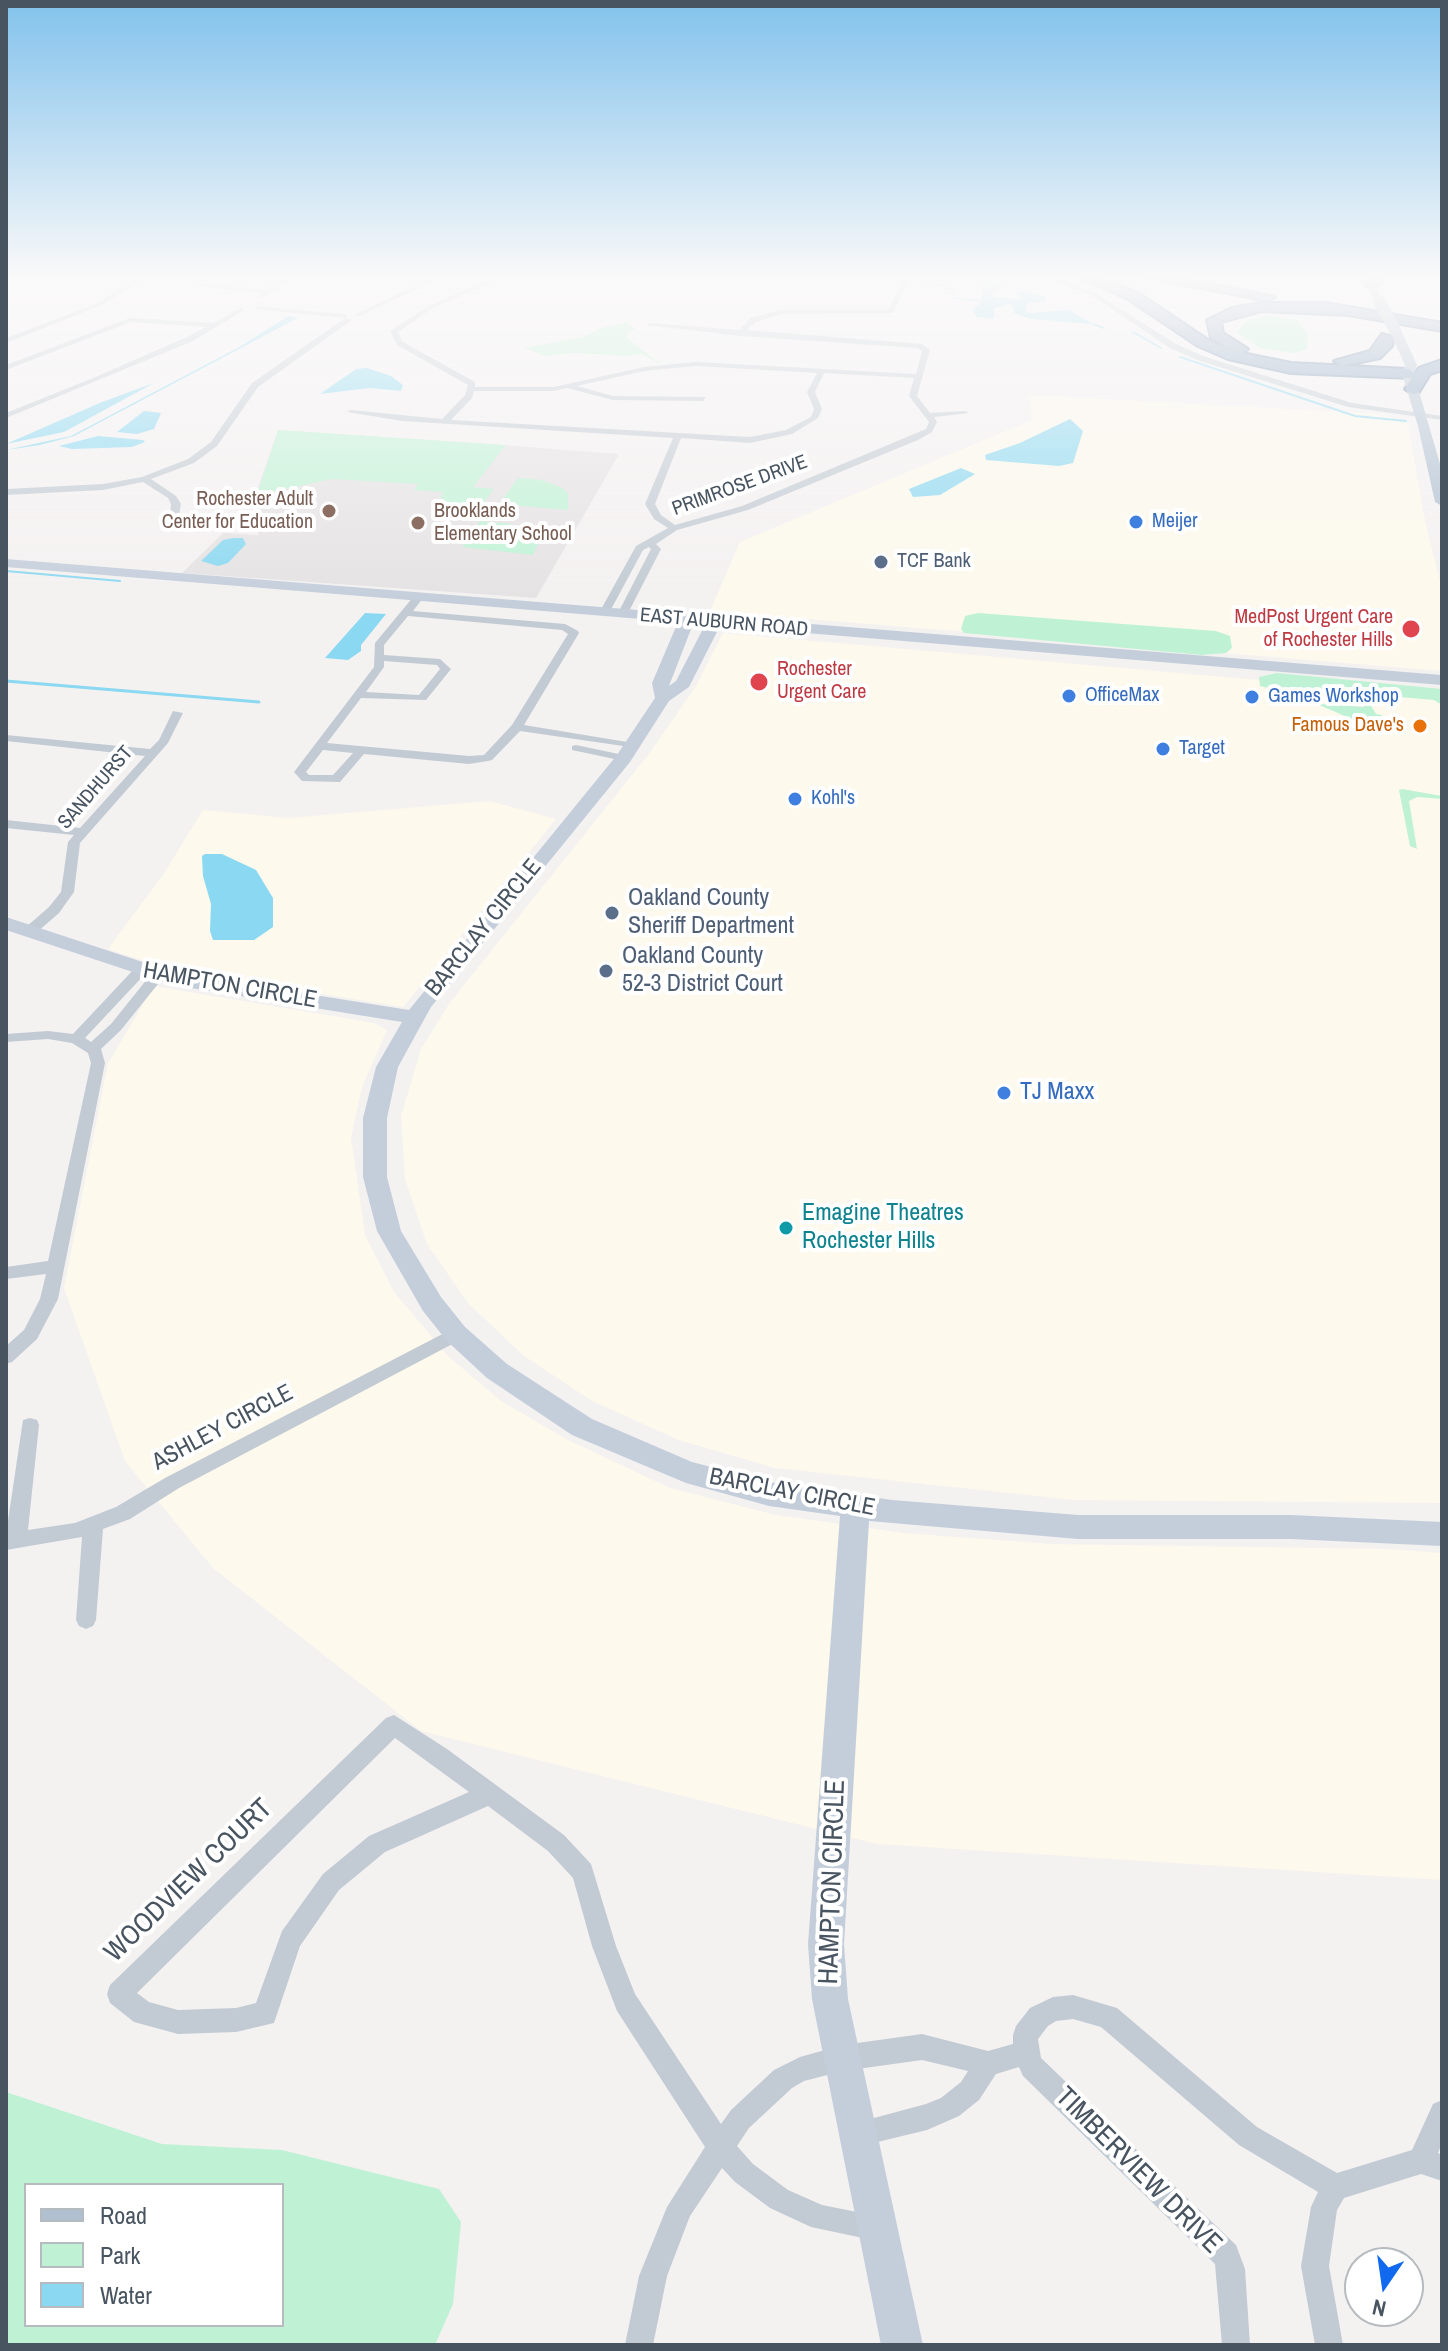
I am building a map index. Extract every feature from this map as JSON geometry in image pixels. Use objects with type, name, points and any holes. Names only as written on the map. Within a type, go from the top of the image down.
[{"type":"main road","points":[[1412,385],[1423,417],[1442,502]]},
{"type":"street","points":[[6,416],[81,385]]},
{"type":"street","points":[[6,492],[75,491],[144,479],[178,467],[206,452],[250,395],[264,385]]},
{"type":"street","points":[[470,385],[473,389]]},
{"type":"street","points":[[444,422],[473,389],[536,390],[575,385]]},
{"type":"street","points":[[351,412],[444,422],[750,440],[796,429],[812,421],[818,413],[811,392],[815,385]]},
{"type":"street","points":[[916,385],[913,396],[931,415],[965,413]]},
{"type":"street","points":[[1284,385],[1341,403],[1442,418]]},
{"type":"street","points":[[569,386],[613,398],[703,399]]},
{"type":"street","name":"PRIMROSE DRIVE","points":[[604,613],[639,548],[674,528],[745,508],[915,438],[931,427],[931,415]]},
{"type":"street","points":[[674,528],[657,517],[650,504],[677,437]]},
{"type":"street","points":[[144,479],[172,496],[176,504],[175,518]]},
{"type":"street","name":"PRIMROSE DRIVE","points":[[622,615],[656,549],[651,543]]},
{"type":"street","name":"EAST AUBURN ROAD","points":[[6,563],[1442,680]]},
{"type":"street","points":[[628,569],[645,570]]},
{"type":"street","points":[[361,750],[336,779],[301,776],[301,769],[379,667],[379,645],[418,598]]},
{"type":"street","points":[[319,746],[477,760],[492,754],[515,730],[573,631],[405,613]]},
{"type":"street","name":"BARCLAY CIRCLE","points":[[663,698],[660,683],[687,620]]},
{"type":"street","name":"BARCLAY CIRCLE","points":[[714,622],[683,684],[663,698],[628,752],[413,1017],[382,1082],[373,1140],[375,1177],[389,1231],[399,1253],[432,1304],[456,1334],[497,1371],[542,1403],[638,1453],[724,1483],[855,1508],[1078,1527],[1291,1527],[1442,1534]]},
{"type":"street","points":[[672,655],[689,657],[690,672]]},
{"type":"street","points":[[358,695],[422,698],[446,669],[440,662],[380,658]]},
{"type":"street","name":"SANDHURST","points":[[31,930],[63,900],[69,885],[70,852],[81,832],[154,753],[168,735],[177,713]]},
{"type":"street","points":[[515,730],[628,752]]},
{"type":"street","points":[[6,738],[154,753]]},
{"type":"street","points":[[6,824],[81,832]]},
{"type":"street","name":"HAMPTON CIRCLE","points":[[6,923],[149,973],[413,1017]]},
{"type":"street","points":[[76,1039],[113,1000],[149,973]]},
{"type":"street","points":[[92,1049],[116,1027],[149,973]]},
{"type":"street","points":[[113,1000],[134,1002]]},
{"type":"street","points":[[6,1038],[48,1035],[76,1039],[92,1049],[98,1063],[57,1266],[38,1324],[6,1357]]},
{"type":"street","points":[[6,1273],[57,1266]]},
{"type":"street","name":"ASHLEY CIRCLE","points":[[12,1541],[93,1526],[123,1513],[172,1483],[456,1334]]},
{"type":"street","points":[[12,1541],[30,1425]]},
{"type":"street","name":"HAMPTON CIRCLE","points":[[855,1508],[827,1920],[830,1999],[902,2345]]},
{"type":"street","points":[[86,1620],[93,1526]]},
{"type":"street","name":"WOODVIEW COURT","points":[[489,1794],[377,1844],[331,1882],[290,1939],[265,2014],[236,2020],[178,2022],[143,2013],[119,1994],[394,1725],[489,1794],[556,1843],[583,1872],[604,1946],[626,2002],[720,2146],[744,2173],[779,2199],[820,2218],[879,2229]]},
{"type":"street","points":[[639,2345],[664,2240],[680,2207],[740,2119],[783,2079],[800,2070],[843,2058],[922,2047],[988,2064],[1026,2053],[1025,2035],[1039,2017],[1053,2009],[1073,2007],[1108,2017],[1248,2136],[1335,2187],[1432,2164],[1442,2113]]},
{"type":"street","name":"TIMBERVIEW DRIVE","points":[[1026,2053],[1032,2067],[1226,2255],[1231,2269],[1236,2345]]},
{"type":"street","points":[[857,2134],[927,2117],[950,2107],[970,2091],[988,2064]]},
{"type":"street","points":[[1329,2345],[1315,2266],[1324,2207],[1335,2187]]},
{"type":"shaded area","points":[[1029,395],[1382,414],[1408,424],[1425,521],[1442,589],[1442,671],[710,611],[740,542],[1032,420]]},
{"type":"shaded area","name":"Brooklands Elementary School","points":[[278,430],[619,454],[536,598],[182,573],[223,533],[258,535],[257,490]]},
{"type":"shaded area","points":[[723,633],[1442,696],[1442,1503],[1074,1500],[775,1468],[679,1440],[592,1401],[524,1356],[468,1303],[427,1244],[405,1179],[401,1116],[421,1049],[449,1004],[648,755],[695,688]]},
{"type":"shaded area","points":[[490,801],[556,819],[403,1007],[171,970],[108,949],[163,875],[203,810],[288,818]]},
{"type":"shaded area","points":[[154,986],[374,1023],[387,1030],[362,1087],[351,1138],[365,1235],[394,1292],[448,1356],[501,1401],[566,1439],[670,1488],[776,1515],[903,1533],[1052,1544],[1387,1549],[1442,1553],[1442,1880],[877,1844],[421,1731],[213,1568],[125,1461],[64,1288],[108,1063]]},
{"type":"green space","points":[[278,430],[506,445],[473,487],[494,489],[481,507],[453,505],[440,498],[443,492],[414,490],[418,484],[332,479],[257,495]]},
{"type":"green space","points":[[518,478],[542,480],[562,488],[568,493],[568,510],[499,504]]},
{"type":"green space","points":[[480,521],[510,524],[531,531],[539,541],[533,555],[462,547]]},
{"type":"green space","points":[[978,613],[1216,631],[1230,636],[1232,648],[1226,653],[1202,655],[964,633],[961,629],[965,616]]},
{"type":"green space","points":[[1277,673],[1442,689],[1442,705],[1434,700],[1308,689],[1300,696],[1260,686],[1259,677]]},
{"type":"green space","points":[[1317,699],[1322,704],[1364,707],[1365,703],[1370,704],[1376,714],[1382,715],[1384,729],[1377,730],[1310,701]]},
{"type":"green space","points":[[1399,790],[1442,796],[1442,799],[1417,797],[1409,801],[1417,849],[1410,846]]},
{"type":"green space","points":[[6,2092],[162,2144],[282,2150],[439,2189],[461,2222],[453,2304],[435,2345],[6,2345]]},
{"type":"water","points":[[151,385],[64,432],[6,444],[102,402]]},
{"type":"water","points":[[171,385],[74,436],[6,450],[71,436]]},
{"type":"water","points":[[333,385],[403,385],[401,391],[370,388],[320,394]]},
{"type":"water","points":[[144,411],[161,413],[154,429],[137,434],[117,432]]},
{"type":"water","points":[[1070,419],[1083,431],[1073,463],[1059,466],[986,460],[985,455],[1020,443]]},
{"type":"water","points":[[98,436],[145,442],[132,447],[72,449],[59,446]]},
{"type":"water","points":[[961,468],[975,474],[940,495],[913,497],[909,489]]},
{"type":"water","points":[[243,538],[246,544],[228,563],[218,566],[201,561],[223,540]]},
{"type":"water","points":[[365,613],[386,614],[361,645],[361,651],[348,660],[325,658]]},
{"type":"water","points":[[222,854],[256,870],[273,898],[273,927],[254,940],[213,940],[210,931],[211,904],[203,876],[202,856]]},
{"type":"waterway","points":[[1262,385],[1355,416],[1406,421]]},
{"type":"waterway","points":[[6,571],[120,581]]},
{"type":"waterway","points":[[6,681],[259,702]]},
{"type":"place","name":"Rochester Adult Center for Education","points":[[329,511]]},
{"type":"place","name":"Meijer","points":[[1136,522]]},
{"type":"place","name":"Brooklands Elementary School","points":[[418,523]]},
{"type":"place","name":"TCF Bank","points":[[881,562]]},
{"type":"place","name":"MedPost Urgent Care of Rochester Hills","points":[[1411,629]]},
{"type":"place","name":"Rochester Urgent Care","points":[[759,682]]},
{"type":"place","name":"OfficeMax","points":[[1069,696]]},
{"type":"place","name":"Games Workshop","points":[[1252,697]]},
{"type":"place","name":"Famous Dave's","points":[[1420,726]]},
{"type":"place","name":"Target","points":[[1163,749]]},
{"type":"place","name":"Kohl's","points":[[795,799]]},
{"type":"place","name":"Oakland County Sheriff Department","points":[[612,913]]},
{"type":"place","name":"Oakland County 52-3 District Court","points":[[606,971]]},
{"type":"place","name":"TJ Maxx","points":[[1004,1093]]},
{"type":"place","name":"Emagine Theatres Rochester Hills","points":[[786,1228]]}]
